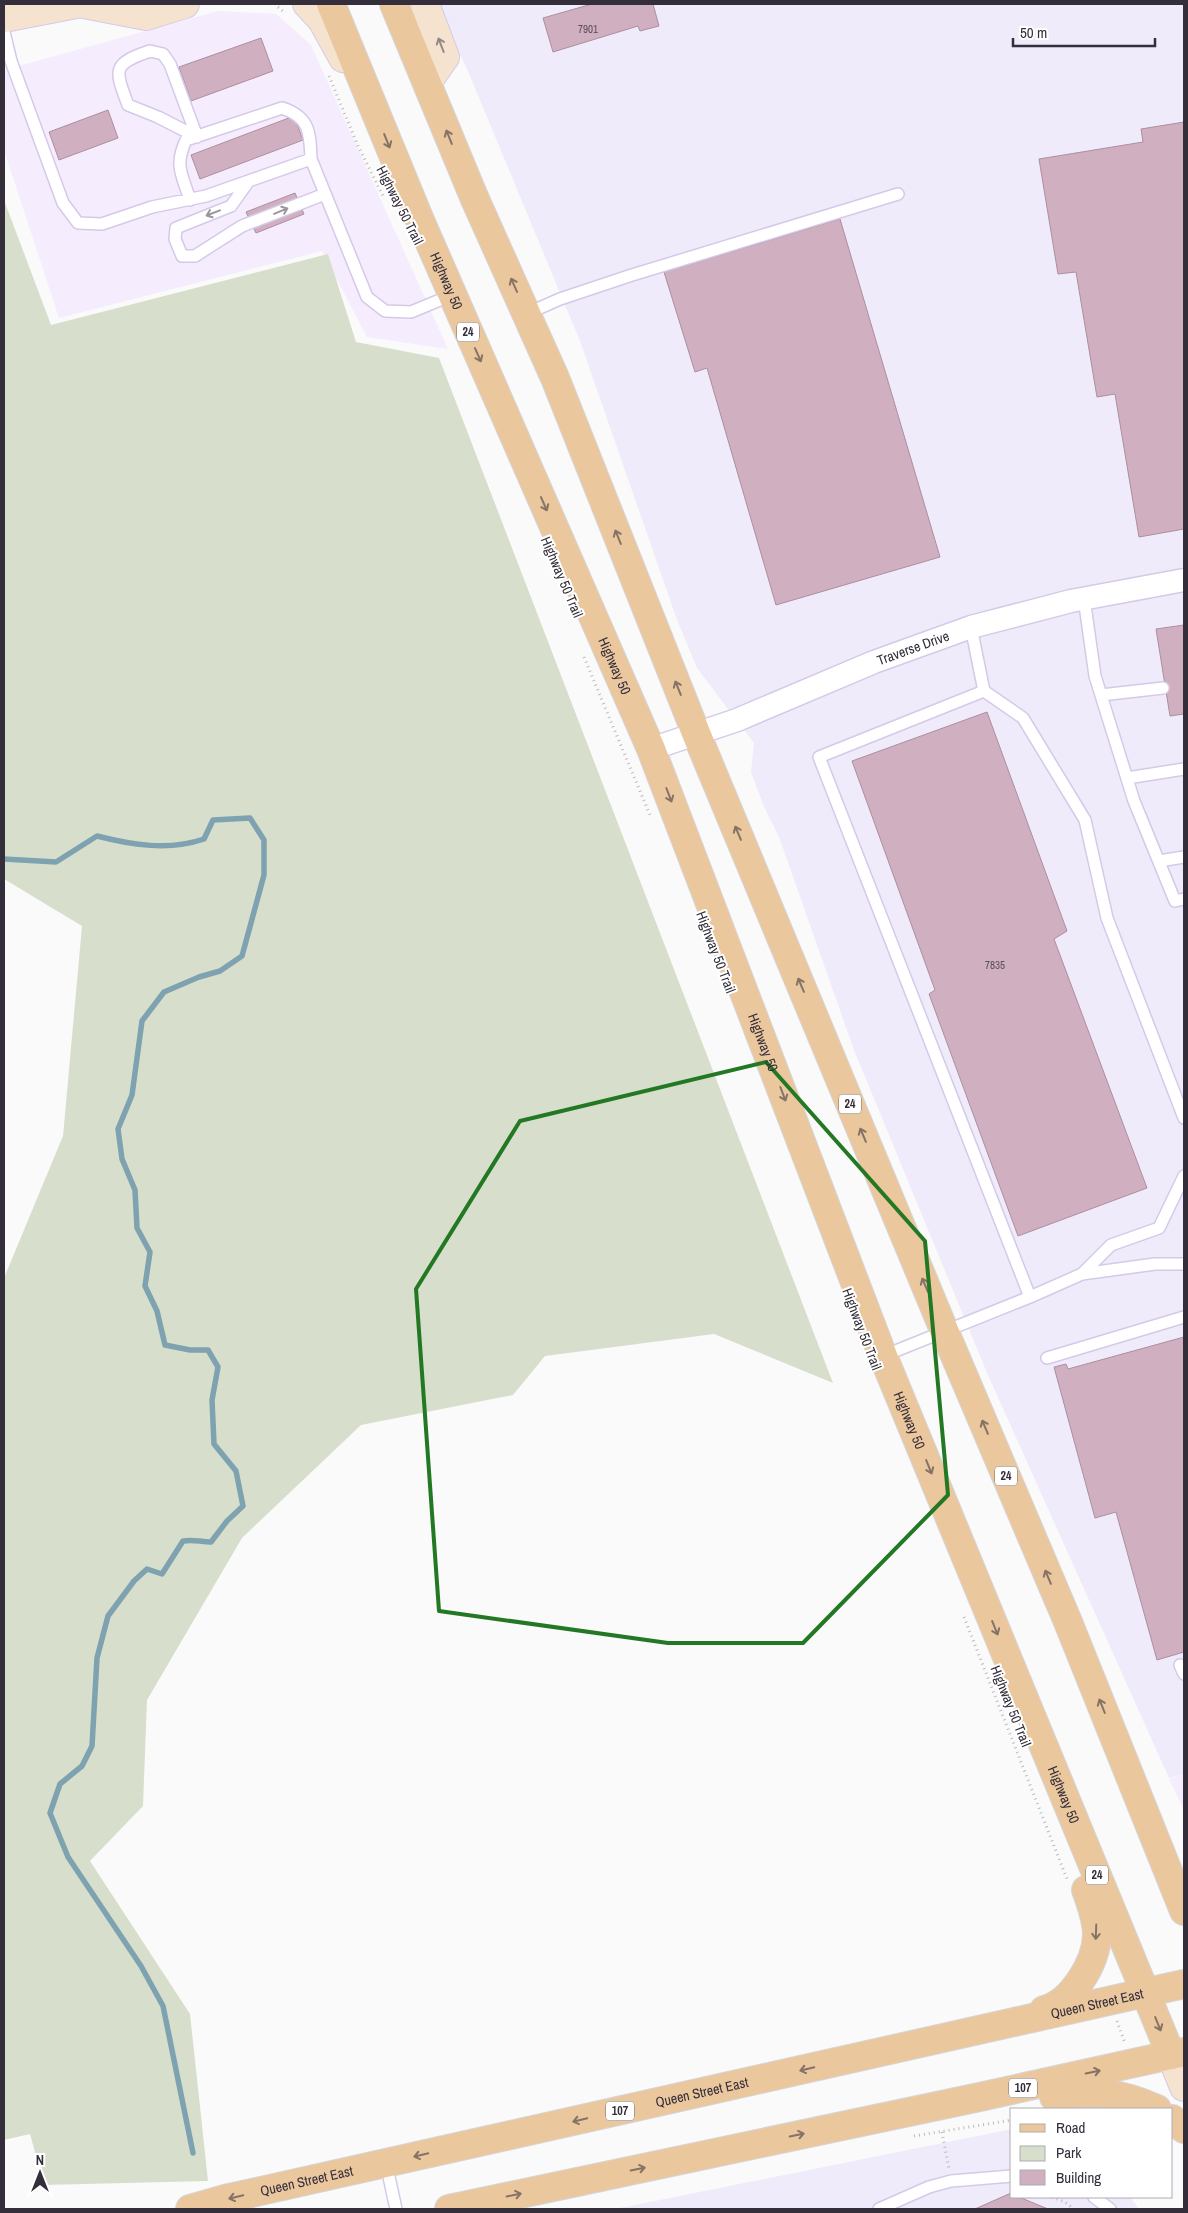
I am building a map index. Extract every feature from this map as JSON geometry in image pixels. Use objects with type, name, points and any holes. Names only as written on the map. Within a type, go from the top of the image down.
[{"type":"main road","points":[[4,18],[76,4]]},
{"type":"main road","points":[[84,4],[124,7],[146,16],[185,4]]},
{"type":"main road","name":"Highway 50","points":[[330,4],[452,295],[651,749],[883,1356],[1146,1993],[1178,2053],[1184,2087]]},
{"type":"main road","name":"24","points":[[394,4],[474,197],[555,378],[696,733],[1120,1751],[1184,1911]]},
{"type":"main road","points":[[425,4],[445,56],[427,83]]},
{"type":"main road","points":[[296,8],[322,20],[359,88],[368,96]]},
{"type":"main road","points":[[1120,1751],[1129,1756],[1176,1871],[1184,1885]]},
{"type":"main road","points":[[854,2058],[865,2051],[1021,2017],[1055,2007],[1077,1986],[1085,1972],[1097,1937],[1096,1919],[1040,1778],[1048,1756]]},
{"type":"main road","name":"Queen Street East","points":[[190,2209],[225,2199],[1184,1984]]},
{"type":"main road","name":"107","points":[[449,2209],[1178,2053]]},
{"type":"main road","points":[[874,2119],[886,2122],[921,2115],[951,2119],[1082,2093],[1098,2092],[1130,2097],[1155,2108]]},
{"type":"main road","points":[[1173,2120],[1184,2129]]},
{"type":"street","name":"Traverse Drive","points":[[651,749],[737,720],[874,662],[972,627],[1084,598],[1184,580]]},
{"type":"lane","points":[[4,32],[11,61],[63,203],[78,223],[102,224],[152,207],[206,196],[311,159]]},
{"type":"lane","points":[[150,51],[163,54],[170,64],[197,137],[158,117],[128,105],[118,80],[119,68],[128,58],[150,51]]},
{"type":"lane","points":[[190,200],[178,165],[180,153],[186,140],[282,108],[295,112],[304,120],[310,140],[311,159],[367,297],[385,311],[411,312],[452,295]]},
{"type":"lane","points":[[248,182],[231,206],[176,228],[175,239],[182,256],[195,256],[242,226],[325,194]]},
{"type":"lane","points":[[526,314],[560,299],[632,275],[898,194]]},
{"type":"lane","points":[[1084,598],[1095,676],[1134,801],[1176,901],[1184,900]]},
{"type":"lane","points":[[972,627],[984,691],[1023,718],[1085,820],[1107,918],[1184,1118]]},
{"type":"lane","points":[[1101,695],[1163,688]]},
{"type":"lane","points":[[984,691],[819,757],[1030,1297]]},
{"type":"lane","points":[[1127,778],[1184,769]]},
{"type":"lane","points":[[1159,861],[1184,857]]},
{"type":"lane","points":[[1082,1274],[1111,1245],[1158,1228],[1184,1176]]},
{"type":"lane","points":[[883,1356],[1082,1274],[1155,1264],[1184,1264]]},
{"type":"lane","points":[[1047,1358],[1184,1317]]},
{"type":"lane","points":[[386,2163],[396,2209]]},
{"type":"lane","points":[[883,2208],[929,2186],[951,2181],[1010,2176]]},
{"type":"lane","points":[[1095,2198],[1110,2209]]},
{"type":"path","points":[[278,7],[296,8]]},
{"type":"path","name":"Highway 50 Trail","points":[[327,72],[358,146],[384,197]]},
{"type":"path","points":[[580,649],[650,818]]},
{"type":"path","name":"Highway 50 Trail","points":[[962,1614],[1070,1888]]},
{"type":"path","points":[[1109,2002],[1133,2064]]},
{"type":"path","points":[[942,2132],[951,2181]]},
{"type":"path","points":[[1055,2198],[1065,2202],[1074,2209]]},
{"type":"highlighted area","points":[[766,1062],[925,1241],[948,1495],[803,1643],[668,1643],[439,1611],[416,1289],[520,1121]]},
{"type":"shaded area","points":[[440,4],[1184,4],[1184,1774],[1169,1778],[987,1373],[854,1050],[779,837],[764,807],[751,772],[754,743],[697,668],[677,620],[580,341],[467,69],[446,25]]},
{"type":"shaded area","points":[[218,11],[276,14],[311,45],[448,349],[367,337],[322,251],[59,318],[4,150],[4,70]]},
{"type":"shaded area","points":[[1184,1774],[1184,1810],[1169,1779]]},
{"type":"shaded area","points":[[1010,2129],[1010,2198],[1131,2198],[1139,2209],[615,2209]]},
{"type":"green space","points":[[4,200],[51,325],[328,254],[356,342],[439,358],[833,1383],[714,1334],[545,1356],[513,1395],[361,1425],[242,1538],[147,1700],[143,1806],[90,1861],[190,2014],[208,2181],[44,2185],[30,2134],[4,2140],[4,1278],[63,1136],[82,926],[4,879]]},
{"type":"building","points":[[592,4],[653,4],[659,26],[640,31],[638,26],[553,52],[543,18]]},
{"type":"building","points":[[261,38],[273,71],[191,101],[179,67]]},
{"type":"building","points":[[108,110],[118,138],[59,160],[49,132]]},
{"type":"building","points":[[294,116],[303,140],[200,179],[191,155]]},
{"type":"building","points":[[1184,122],[1184,529],[1139,537],[1115,394],[1097,397],[1076,272],[1058,274],[1039,159],[1143,142],[1141,129]]},
{"type":"building","points":[[295,193],[304,214],[256,233],[246,212]]},
{"type":"building","points":[[840,219],[940,557],[776,605],[707,368],[695,372],[664,272]]},
{"type":"building","points":[[1184,625],[1184,714],[1170,716],[1156,629]]},
{"type":"building","points":[[987,712],[1067,931],[1054,939],[1147,1188],[1018,1236],[929,994],[935,990],[852,761]]},
{"type":"building","points":[[1184,1337],[1184,1652],[1157,1660],[1116,1512],[1095,1518],[1054,1367],[1066,1364],[1068,1369]]},
{"type":"building","points":[[1010,2193],[1010,2198],[1021,2198],[1048,2209],[975,2209]]},
{"type":"waterway","points":[[4,859],[56,862],[97,836],[150,845],[164,846],[191,843],[204,839],[213,820],[250,818],[264,840],[264,875],[242,956],[220,971],[199,977],[164,992],[142,1021],[132,1095],[118,1129],[122,1159],[135,1190],[137,1228],[150,1252],[145,1286],[157,1311],[165,1345],[190,1350],[208,1350],[218,1367],[212,1400],[214,1444],[236,1471],[243,1506],[227,1521],[211,1542],[183,1541],[162,1574],[147,1569],[134,1581],[108,1616],[97,1658],[92,1746],[82,1766],[60,1784],[50,1813],[68,1857],[141,1966],[163,2006],[193,2153]]}]
